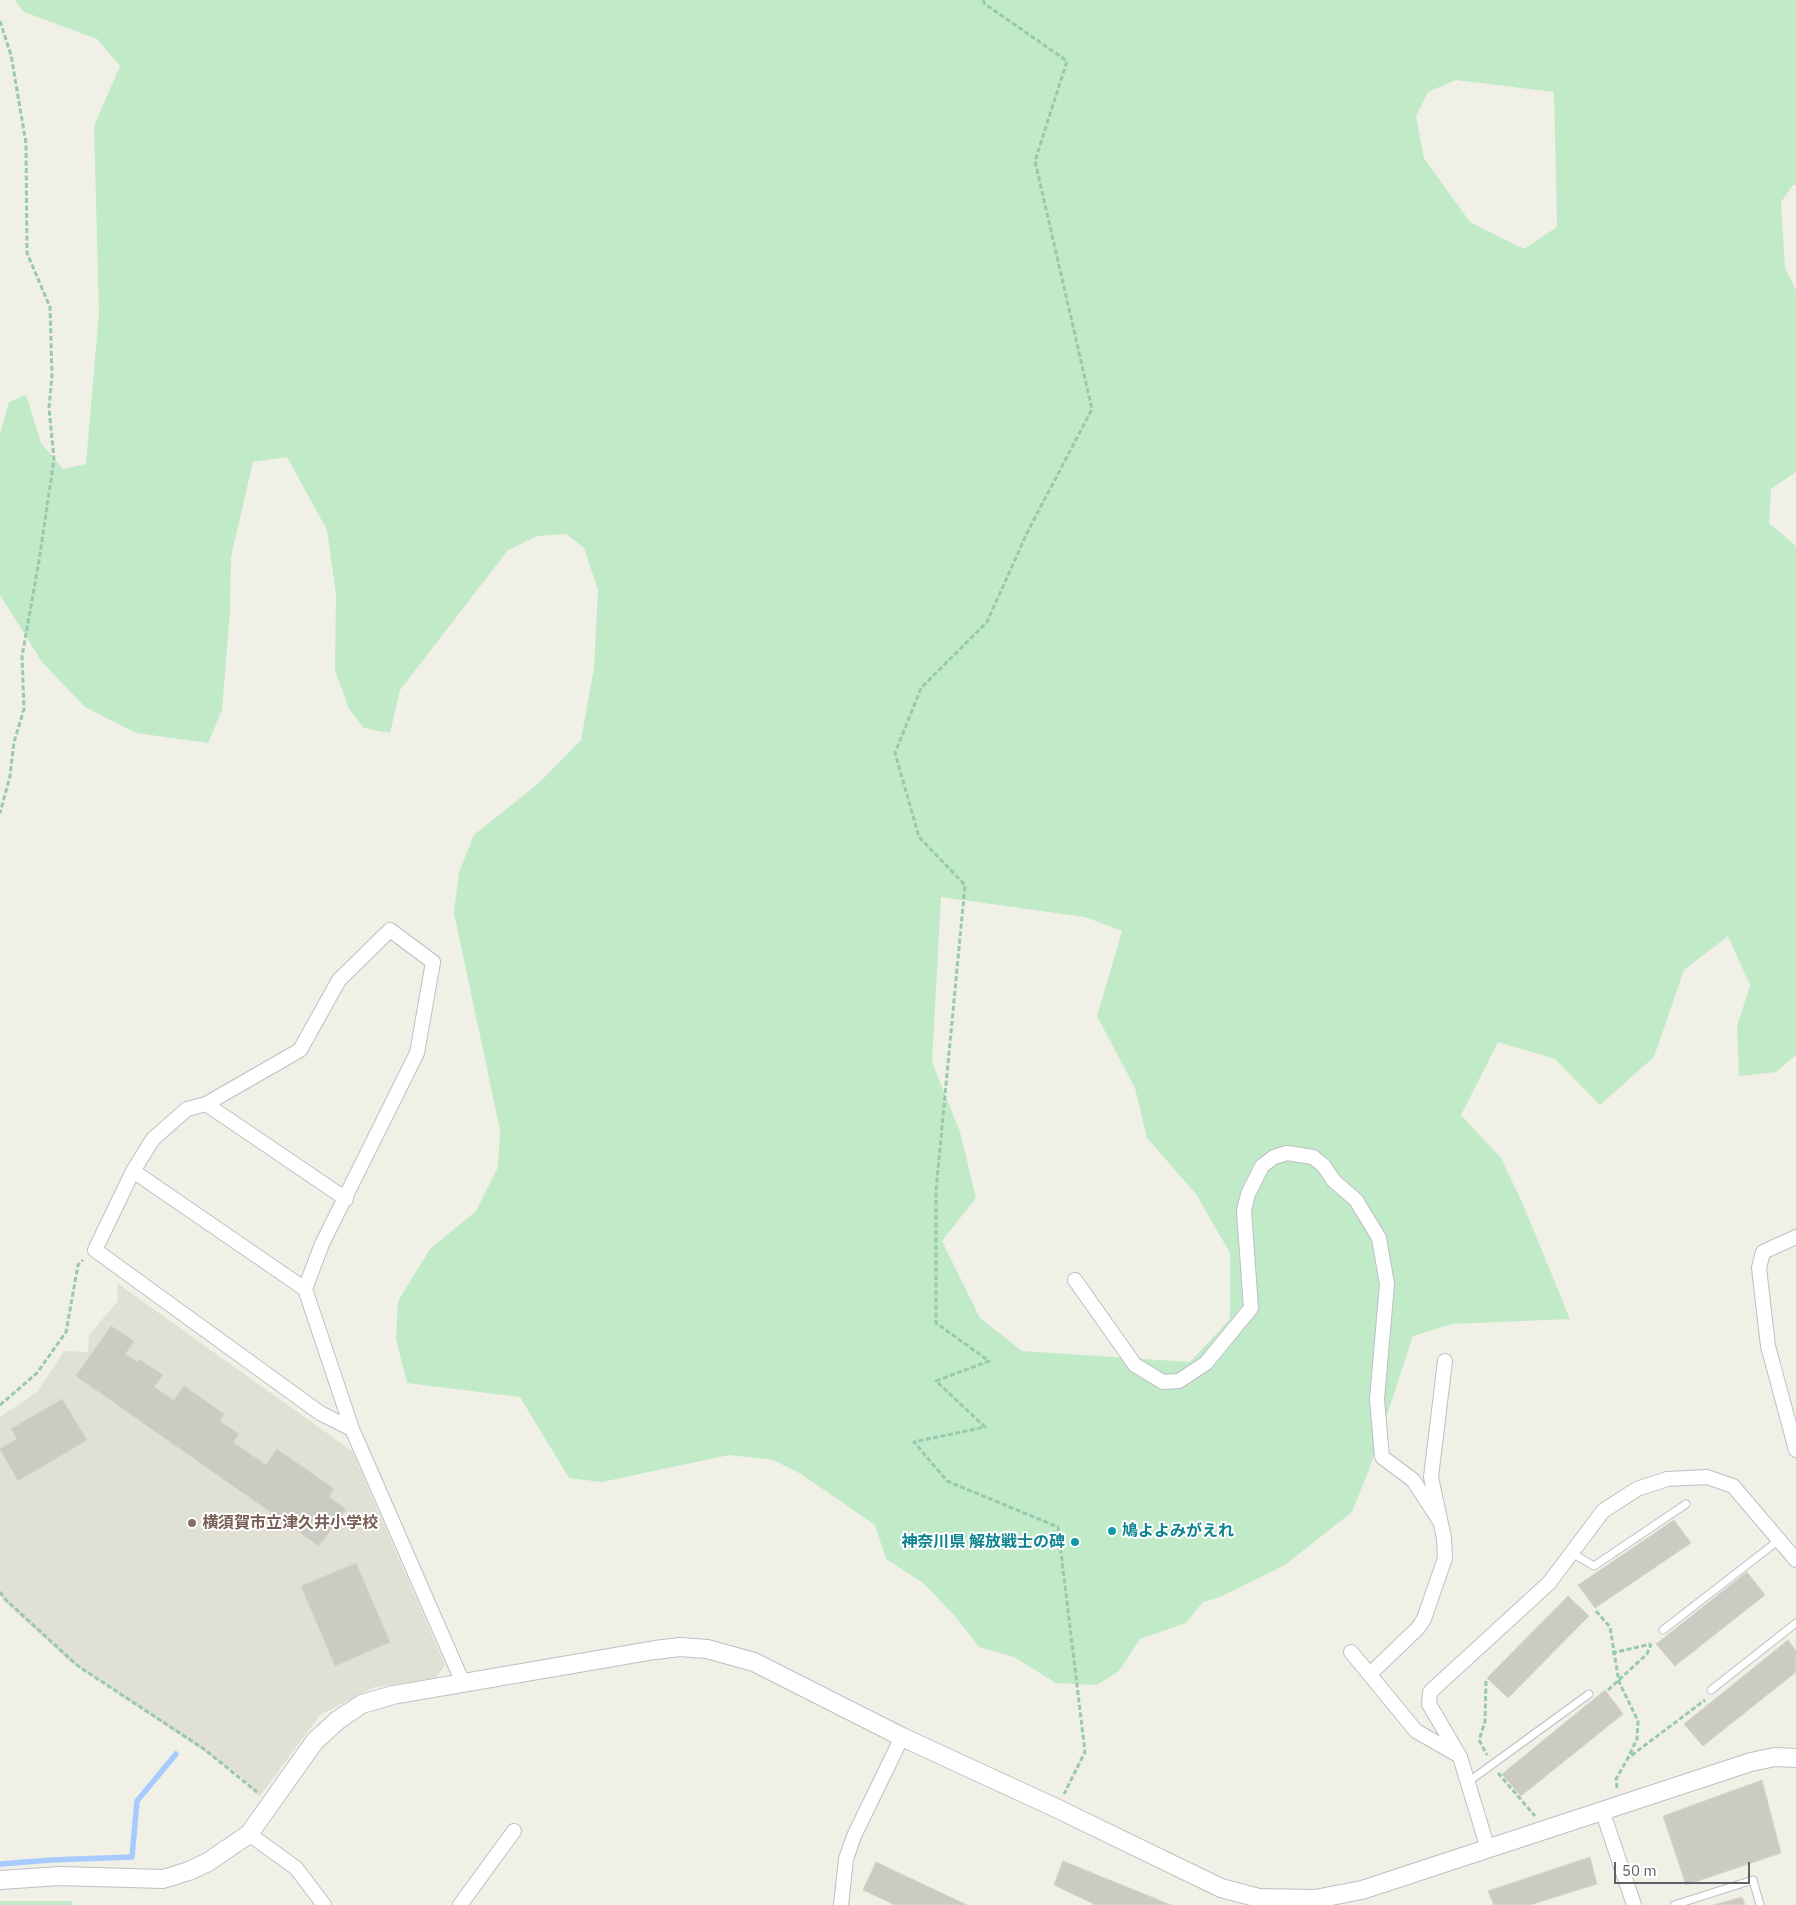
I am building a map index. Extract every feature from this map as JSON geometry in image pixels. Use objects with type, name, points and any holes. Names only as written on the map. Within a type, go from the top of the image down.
[{"type":"street","points":[[304,1289],[322,1244],[417,1053],[433,962],[390,930],[339,980],[300,1050],[206,1104],[188,1109],[153,1139],[133,1171],[94,1250],[320,1413],[352,1429]]},
{"type":"street","points":[[206,1104],[346,1199]]},
{"type":"street","points":[[1075,1280],[1135,1364],[1163,1382],[1179,1380],[1206,1362],[1251,1308],[1244,1211],[1248,1194],[1262,1166],[1274,1157],[1287,1153],[1313,1158],[1323,1165],[1334,1181],[1356,1200],[1379,1238],[1388,1284],[1377,1399],[1382,1457],[1413,1480],[1440,1520]]},
{"type":"street","points":[[133,1171],[304,1289],[352,1429],[463,1683]]},
{"type":"street","points":[[1796,1237],[1763,1252],[1759,1268],[1768,1346],[1796,1450]]},
{"type":"street","points":[[1370,1674],[1418,1628],[1424,1619],[1445,1558],[1440,1520],[1430,1477],[1445,1361]]},
{"type":"street","points":[[1488,1848],[1460,1757],[1429,1704],[1430,1692],[1549,1583],[1603,1511],[1638,1489],[1668,1479],[1708,1477],[1733,1486],[1796,1560]]},
{"type":"street","points":[[0,1880],[60,1876],[163,1879],[189,1871],[208,1862],[248,1834],[315,1741],[338,1720],[362,1704],[393,1695],[656,1650],[707,1649],[754,1662],[902,1737],[1056,1808],[1221,1888],[1286,1903],[1362,1890],[1751,1762],[1775,1757],[1796,1758]]},
{"type":"street","points":[[1352,1652],[1416,1731],[1460,1757]]},
{"type":"street","points":[[841,1905],[846,1859],[854,1836],[902,1737]]},
{"type":"street","points":[[1602,1810],[1634,1905]]},
{"type":"street","points":[[460,1905],[514,1831]]},
{"type":"street","points":[[248,1834],[296,1868],[324,1905]]},
{"type":"lane","points":[[1572,1553],[1594,1566],[1686,1504]]},
{"type":"lane","points":[[1663,1630],[1779,1540]]},
{"type":"lane","points":[[1711,1690],[1796,1624]]},
{"type":"lane","points":[[1468,1782],[1588,1694]]},
{"type":"lane","points":[[1674,1905],[1754,1880],[1760,1905]]},
{"type":"path","points":[[983,0],[985,4],[1067,61],[1035,161],[1092,409],[1027,534],[986,622],[921,688],[895,753],[919,837],[964,885],[936,1190],[936,1323],[989,1360],[936,1382],[984,1427],[914,1442],[948,1481],[1058,1526],[1085,1752],[1056,1808]]},
{"type":"path","points":[[0,21],[11,55],[26,143],[27,253],[50,308],[52,375],[49,408],[54,459],[22,656],[24,709],[14,742],[10,776],[0,813]]},
{"type":"path","points":[[0,1405],[37,1373],[66,1332],[78,1265],[94,1250]]},
{"type":"path","points":[[0,1592],[6,1600],[78,1666],[204,1749],[271,1803]]},
{"type":"path","points":[[1596,1611],[1610,1627],[1612,1654],[1619,1682],[1638,1721],[1637,1739],[1616,1779],[1621,1804]]},
{"type":"path","points":[[1608,1690],[1619,1682],[1647,1654],[1651,1644],[1612,1654]]},
{"type":"path","points":[[1628,1758],[1707,1698]]},
{"type":"shaded area","name":"横須賀市立津久井小学校","points":[[117,1283],[352,1451],[445,1665],[436,1678],[375,1687],[320,1715],[259,1797],[241,1776],[68,1660],[6,1603],[0,1595],[0,1417],[37,1392],[64,1351],[88,1352],[89,1335],[118,1301]]},
{"type":"green space","points":[[15,0],[1796,0],[1796,185],[1793,185],[1781,202],[1785,268],[1796,290],[1796,472],[1771,489],[1769,523],[1796,546],[1796,1055],[1776,1072],[1739,1076],[1737,1027],[1750,985],[1728,936],[1684,970],[1654,1057],[1600,1105],[1555,1059],[1498,1042],[1461,1115],[1501,1158],[1522,1202],[1570,1319],[1452,1324],[1413,1336],[1370,1467],[1352,1512],[1285,1565],[1220,1597],[1203,1602],[1186,1623],[1140,1639],[1119,1671],[1097,1685],[1056,1683],[1014,1657],[979,1647],[954,1615],[923,1583],[886,1559],[875,1525],[801,1474],[773,1460],[729,1455],[602,1482],[569,1478],[520,1397],[407,1383],[396,1339],[398,1301],[430,1249],[476,1211],[498,1167],[500,1130],[454,913],[459,872],[474,835],[540,782],[581,740],[594,668],[598,590],[584,548],[566,534],[537,536],[508,550],[400,690],[390,733],[364,728],[349,709],[335,670],[336,594],[327,530],[287,457],[253,462],[231,557],[230,611],[222,710],[208,743],[136,733],[85,707],[42,662],[0,595],[0,434],[9,402],[26,395],[41,443],[63,469],[86,464],[99,313],[94,126],[120,66],[97,39],[24,12]],"holes":[[[1456,80],[1554,92],[1557,227],[1524,249],[1470,222],[1424,158],[1416,116],[1428,92]],[[941,897],[1085,917],[1122,931],[1097,1016],[1135,1088],[1147,1138],[1196,1194],[1230,1253],[1230,1319],[1190,1362],[1022,1351],[980,1318],[942,1241],[976,1198],[960,1132],[932,1062]]]},
{"type":"green space","points":[[0,1901],[72,1901],[72,1905],[0,1905]]},
{"type":"building","points":[[111,1326],[134,1341],[125,1354],[137,1362],[139,1359],[163,1375],[154,1387],[174,1400],[184,1386],[224,1414],[220,1421],[239,1434],[233,1442],[266,1465],[277,1449],[334,1489],[329,1497],[346,1509],[319,1546],[76,1376]]},
{"type":"building","points":[[62,1399],[87,1440],[18,1481],[0,1449],[17,1439],[11,1429]]},
{"type":"building","points":[[1674,1520],[1691,1543],[1595,1608],[1578,1585]]},
{"type":"building","points":[[356,1563],[390,1642],[335,1666],[301,1586]]},
{"type":"building","points":[[1747,1572],[1765,1595],[1675,1666],[1656,1644]]},
{"type":"building","points":[[1568,1596],[1589,1616],[1508,1698],[1487,1678]]},
{"type":"building","points":[[1788,1640],[1796,1651],[1796,1672],[1703,1746],[1684,1724]]},
{"type":"building","points":[[1605,1690],[1623,1714],[1521,1796],[1502,1774]]},
{"type":"building","points":[[1762,1780],[1781,1853],[1686,1885],[1663,1816]]},
{"type":"building","points":[[1590,1857],[1597,1884],[1530,1905],[1494,1905],[1488,1891]]},
{"type":"building","points":[[1063,1861],[1171,1905],[1096,1905],[1054,1885]]},
{"type":"building","points":[[876,1862],[967,1905],[895,1905],[863,1890]]},
{"type":"building","points":[[1742,1897],[1745,1905],[1713,1905]]},
{"type":"waterway","points":[[0,1864],[132,1857],[137,1801],[176,1754]]},
{"type":"place","name":"横須賀市立津久井小学校","points":[[192,1523]]},
{"type":"place","name":"鳩よよみがえれ","points":[[1112,1531]]},
{"type":"place","name":"神奈川県 解放戦士の碑","points":[[1075,1542]]}]
